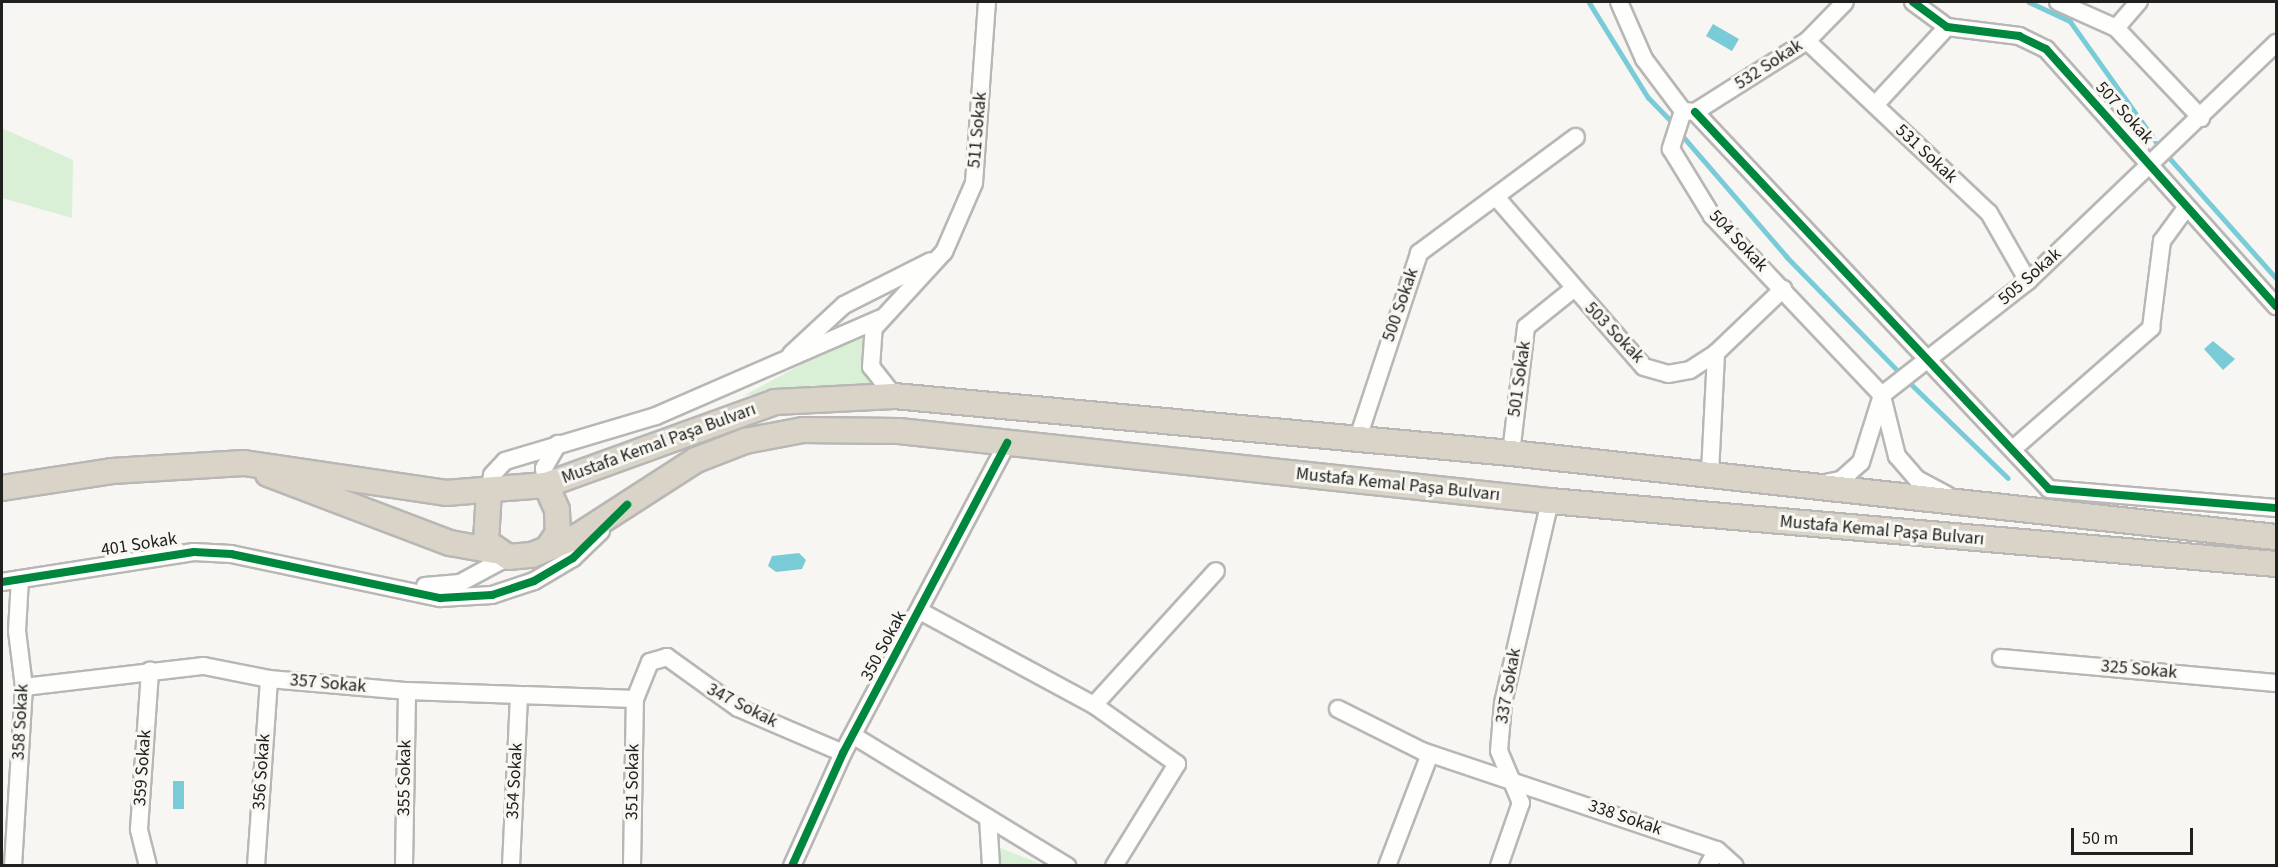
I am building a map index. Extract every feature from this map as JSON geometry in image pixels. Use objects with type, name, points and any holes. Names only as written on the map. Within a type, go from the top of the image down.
[{"type":"highway","name":"Mustafa Kemal Paşa Bulvarı","points":[[546,485],[775,402],[894,396],[1710,473],[2277,537]]},
{"type":"highway","name":"Mustafa Kemal Paşa Bulvarı","points":[[549,548],[627,505],[696,460],[745,441],[803,430],[899,432],[1550,501],[2277,564]]},
{"type":"highway","points":[[2,488],[112,471],[244,463],[446,493],[546,485],[557,510],[558,533],[549,548],[501,554],[450,543],[244,463]]},
{"type":"highway","points":[[489,491],[483,519],[486,542],[501,554]]},
{"type":"highway","points":[[2116,551],[2277,573]]},
{"type":"street","name":"511 Sokak","points":[[489,491],[492,475],[505,461],[656,416],[735,386],[787,358],[881,318],[944,252],[974,183],[987,2]]},
{"type":"street","points":[[1619,2],[1644,59],[1689,112],[2049,489],[2277,508]]},
{"type":"street","name":"532 Sokak","points":[[1689,112],[1807,41],[1845,2]]},
{"type":"street","name":"507 Sokak","points":[[1913,2],[1947,27],[2019,36],[2046,49],[2152,166],[2186,208],[2277,306]]},
{"type":"street","points":[[2058,2],[2116,28],[2200,118]]},
{"type":"street","points":[[2116,28],[2139,2]]},
{"type":"street","points":[[1875,105],[1947,27]]},
{"type":"street","name":"531 Sokak","points":[[1807,41],[1989,213],[2028,280]]},
{"type":"street","name":"505 Sokak","points":[[1882,395],[1928,363],[2028,280],[2152,166],[2277,42]]},
{"type":"street","name":"504 Sokak","points":[[1689,112],[1671,149],[1712,216],[1784,289],[1882,395]]},
{"type":"street","name":"500 Sokak","points":[[1357,441],[1419,253],[1576,137]]},
{"type":"street","name":"503 Sokak","points":[[1496,197],[1572,290],[1644,367],[1668,374],[1690,370],[1716,353],[1784,289]]},
{"type":"street","points":[[2013,449],[2151,328],[2162,241],[2186,208]]},
{"type":"street","name":"511 Sokak","points":[[787,358],[844,306],[944,252]]},
{"type":"street","name":"501 Sokak","points":[[1511,453],[1527,327],[1572,290]]},
{"type":"street","name":"511 Sokak","points":[[881,318],[869,354],[871,367],[894,396]]},
{"type":"street","points":[[1710,473],[1716,353]]},
{"type":"street","points":[[1815,485],[1841,480],[1861,462],[1882,395]]},
{"type":"street","points":[[1882,395],[1885,420],[1906,470],[1934,491],[1969,503]]},
{"type":"street","name":"350 Sokak","points":[[792,866],[843,753],[1007,443]]},
{"type":"street","points":[[546,485],[544,468],[558,444]]},
{"type":"street","name":"337 Sokak","points":[[1499,866],[1521,803],[1499,751],[1503,703],[1550,501]]},
{"type":"street","points":[[281,566],[440,598],[492,595],[534,581],[573,558],[627,505]]},
{"type":"street","points":[[534,581],[545,567],[549,548]]},
{"type":"street","name":"401 Sokak","points":[[2,582],[194,552],[281,566]]},
{"type":"street","points":[[281,566],[440,587],[489,572],[501,554]]},
{"type":"street","points":[[1094,705],[1216,571]]},
{"type":"street","name":"358 Sokak","points":[[13,866],[24,687],[17,631],[20,579]]},
{"type":"street","points":[[920,611],[1094,705],[1177,764],[1116,864]]},
{"type":"street","name":"347 Sokak","points":[[635,699],[650,662],[667,657],[738,708],[843,753]]},
{"type":"street","name":"325 Sokak","points":[[2001,658],[2277,683]]},
{"type":"street","name":"357 Sokak","points":[[24,687],[150,670],[204,666],[269,679],[407,691],[635,699]]},
{"type":"street","name":"359 Sokak","points":[[148,866],[139,829],[150,670]]},
{"type":"street","name":"356 Sokak","points":[[256,866],[269,679]]},
{"type":"street","name":"355 Sokak","points":[[404,866],[407,691]]},
{"type":"street","name":"354 Sokak","points":[[511,866],[519,696]]},
{"type":"street","name":"351 Sokak","points":[[632,866],[635,699]]},
{"type":"street","name":"338 Sokak","points":[[1338,709],[1430,754],[1511,778],[1717,850],[1735,866]]},
{"type":"street","points":[[854,736],[1067,866]]},
{"type":"street","points":[[1387,866],[1430,754]]},
{"type":"street","points":[[988,818],[991,866]]},
{"type":"street","points":[[1707,866],[1717,850]]},
{"type":"green space","points":[[2,128],[73,160],[72,218],[2,198]]},
{"type":"green space","points":[[867,329],[863,366],[873,385],[815,385],[743,396]]},
{"type":"green space","points":[[996,846],[1043,865],[997,865]]},
{"type":"water","points":[[1713,24],[1739,39],[1732,51],[1706,36]]},
{"type":"water","points":[[2213,341],[2235,359],[2223,370],[2204,349]]},
{"type":"water","points":[[799,553],[806,560],[802,569],[776,572],[768,566],[772,556]]},
{"type":"water","points":[[173,781],[184,781],[184,809],[173,809]]},
{"type":"waterway","points":[[1589,2],[1648,97],[1674,124]]},
{"type":"waterway","points":[[2029,2],[2070,21],[2160,147]]},
{"type":"waterway","points":[[1681,134],[1787,257],[1902,375]]},
{"type":"waterway","points":[[2166,154],[2276,278]]},
{"type":"waterway","points":[[1908,381],[2008,478]]},
{"type":"cycle path","points":[[1913,2],[1947,27],[2019,36],[2046,49],[2276,306]]},
{"type":"cycle path","points":[[1695,112],[2049,489],[2276,508]]},
{"type":"cycle path","points":[[792,866],[843,753],[1007,443]]},
{"type":"cycle path","points":[[2,582],[194,552],[231,554],[440,598],[492,595],[534,581],[573,558],[627,505]]}]
